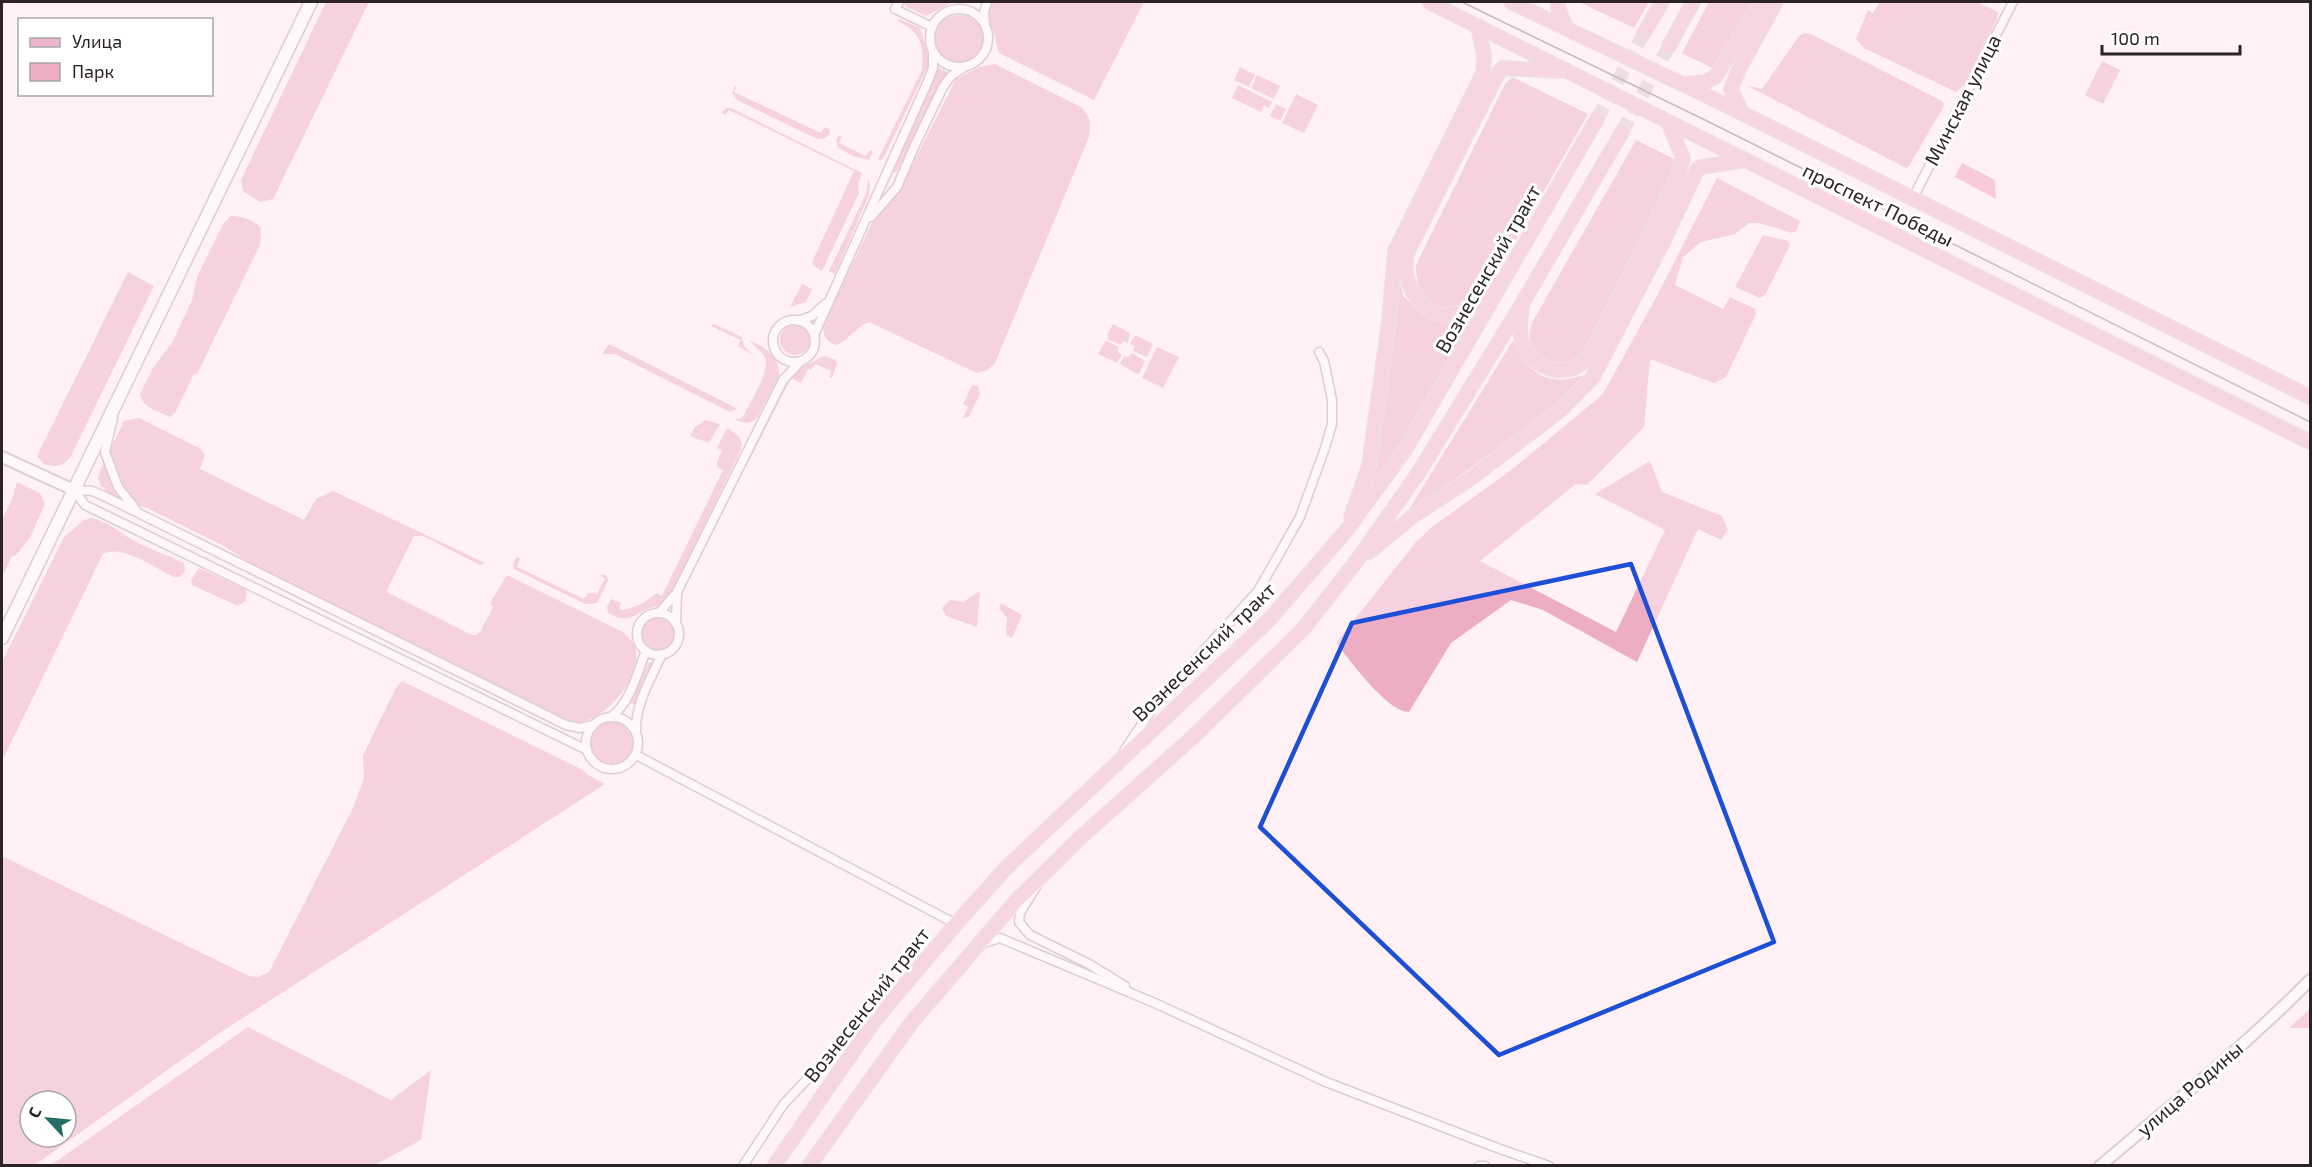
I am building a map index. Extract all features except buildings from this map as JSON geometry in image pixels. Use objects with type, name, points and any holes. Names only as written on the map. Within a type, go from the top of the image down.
[{"type":"main road","points":[[2,638],[311,2]]},
{"type":"main road","name":"проспект Победы","points":[[1429,2],[2310,442]]},
{"type":"main road","name":"проспект Победы","points":[[1511,2],[1684,84],[2310,397]]},
{"type":"main road","points":[[1558,2],[1558,8],[1567,29]]},
{"type":"main road","points":[[1644,33],[1662,2]]},
{"type":"main road","points":[[1669,46],[1693,2]]},
{"type":"main road","points":[[1684,84],[1706,82],[1715,77],[1762,2]]},
{"type":"main road","points":[[1742,113],[1734,100],[1731,89],[1738,70],[1776,2]]},
{"type":"main road","points":[[1346,531],[1369,466],[1389,321],[1395,251],[1483,73],[1484,56],[1478,26]]},
{"type":"main road","points":[[1509,270],[1475,303],[1456,314],[1445,315],[1426,307],[1413,294],[1405,270],[1407,253],[1498,73],[1503,68],[1568,71]]},
{"type":"main road","name":"Вознесенский тракт","points":[[774,1166],[820,1097],[897,992],[1006,868],[1268,621],[1346,531],[1405,450],[1597,119]]},
{"type":"main road","points":[[1522,304],[1520,328],[1522,341],[1530,356],[1546,368],[1558,371],[1582,366],[1590,356],[1678,177],[1683,158],[1668,122]]},
{"type":"main road","points":[[809,1166],[912,1022],[1015,902],[1194,736],[1304,628],[1355,563],[1419,472],[1522,304],[1622,132]]},
{"type":"main road","points":[[1355,563],[1413,516],[1470,479],[1562,409],[1593,377],[1662,244],[1697,170],[1701,167],[1746,160]]},
{"type":"street","points":[[899,2],[895,9],[932,27]]},
{"type":"street","points":[[658,613],[677,592],[783,380],[813,351],[814,335],[828,301],[867,221],[882,180],[933,68],[930,35],[932,27],[943,14],[965,2]]},
{"type":"street","points":[[867,221],[897,187],[943,87],[951,76],[977,61],[985,51],[988,35],[984,12],[987,2]]},
{"type":"street","name":"Минская улица","points":[[1913,198],[2013,2]]},
{"type":"street","points":[[951,10],[971,12],[985,26]]},
{"type":"street","points":[[933,51],[947,65],[966,66]]},
{"type":"street","points":[[882,180],[896,177],[905,170]]},
{"type":"street","points":[[801,361],[794,363],[782,358],[774,347],[775,332],[784,323],[812,316],[828,301]]},
{"type":"street","points":[[797,321],[807,325],[814,335]]},
{"type":"street","points":[[1115,764],[1156,703],[1258,591],[1300,517],[1332,424],[1332,400],[1324,361],[1319,351]]},
{"type":"street","points":[[782,358],[783,380]]},
{"type":"street","points":[[117,399],[105,452],[118,486],[138,513]]},
{"type":"street","points":[[2,457],[74,490],[92,491],[566,725],[580,728],[610,717],[624,719],[636,732]]},
{"type":"street","points":[[74,490],[85,505],[587,750]]},
{"type":"street","points":[[676,623],[666,615],[658,613],[647,616],[639,626],[638,639],[646,651],[662,654],[668,652],[677,642],[677,592]]},
{"type":"street","points":[[610,717],[626,701],[646,651]]},
{"type":"street","points":[[593,725],[587,736],[587,750],[594,762],[608,769],[622,768],[636,756],[638,748],[636,718],[662,654]]},
{"type":"street","points":[[636,756],[956,924]]},
{"type":"street","points":[[1046,872],[1020,913],[1019,922],[1030,936],[1089,964],[1157,1004]]},
{"type":"street","points":[[975,947],[1000,938],[1157,1004],[1326,1082],[1549,1166]]},
{"type":"street","name":"улица Родины","points":[[2100,1166],[2279,1011],[2310,980]]},
{"type":"street","name":"улица Родины","points":[[2279,1011],[2310,991]]},
{"type":"street","points":[[743,1166],[783,1105],[852,1031],[897,992]]},
{"type":"highlighted area","points":[[1631,564],[1774,942],[1499,1055],[1260,827],[1352,623]]},
{"type":"green space","points":[[326,2],[369,2],[273,199],[260,202],[243,191],[241,180]]},
{"type":"green space","points":[[904,2],[953,2],[926,16],[905,6]]},
{"type":"green space","points":[[992,2],[1144,2],[1094,100],[999,53],[988,13]]},
{"type":"green space","points":[[1579,2],[1649,2],[1634,28]]},
{"type":"green space","points":[[1709,2],[1757,2],[1716,70],[1682,53]]},
{"type":"green space","points":[[1880,2],[1977,2],[1998,12],[1997,20],[1965,84],[1956,92],[1864,48],[1856,39],[1868,10],[1873,13]]},
{"type":"green space","points":[[959,15],[976,22],[983,39],[976,56],[959,63],[942,56],[935,39],[942,22]]},
{"type":"green space","points":[[899,19],[920,28],[930,62],[883,159],[877,161],[922,70],[919,40],[912,30],[898,21]]},
{"type":"green space","points":[[1804,33],[1811,34],[1942,101],[1944,106],[1909,166],[1906,168],[1746,85],[1762,89],[1799,36]]},
{"type":"green space","points":[[2102,61],[2120,70],[2103,104],[2085,95]]},
{"type":"green space","points":[[995,64],[1081,107],[1090,120],[1090,128],[1089,137],[995,363],[988,370],[977,373],[869,322],[841,343],[836,345],[829,342],[823,331],[823,324],[877,213],[903,183],[956,79],[980,67]]},
{"type":"green space","points":[[1240,67],[1255,75],[1249,87],[1234,80]]},
{"type":"green space","points":[[939,68],[947,72],[897,171],[889,175]]},
{"type":"green space","points":[[1257,75],[1280,86],[1274,99],[1251,88]]},
{"type":"green space","points":[[1512,77],[1588,114],[1478,306],[1448,309],[1437,307],[1431,304],[1422,293],[1417,279],[1416,265],[1505,84]]},
{"type":"green space","points":[[1238,85],[1272,102],[1269,108],[1264,105],[1261,112],[1232,98]]},
{"type":"green space","points":[[737,86],[734,92],[821,133],[825,127],[829,129],[830,134],[825,138],[817,139],[737,100],[732,93]]},
{"type":"green space","points":[[1296,94],[1318,105],[1304,133],[1282,123]]},
{"type":"green space","points":[[1276,104],[1286,109],[1280,121],[1270,116]]},
{"type":"green space","points":[[726,108],[731,108],[862,173],[858,184],[859,193],[822,271],[812,262],[854,171],[729,110],[725,115],[722,113]]},
{"type":"green space","points":[[842,136],[839,143],[866,156],[870,150],[873,151],[869,160],[853,156],[838,148],[836,139]]},
{"type":"green space","points":[[1636,140],[1676,160],[1677,173],[1587,353],[1567,366],[1561,367],[1549,363],[1538,354],[1531,343],[1532,323]]},
{"type":"green space","points":[[1717,178],[1800,221],[1796,231],[1792,233],[1759,223],[1749,223],[1735,234],[1701,242],[1683,257],[1675,285],[1723,309],[1730,297],[1755,309],[1756,314],[1726,377],[1714,383],[1650,359],[1644,427],[1587,485],[1576,484],[1480,561],[1616,632],[1665,530],[1595,494],[1650,461],[1662,492],[1722,516],[1728,530],[1721,540],[1698,529],[1637,662],[1543,610],[1511,600],[1451,643],[1409,712],[1390,704],[1336,643],[1416,542],[1432,527],[1510,471],[1603,394],[1658,294]]},
{"type":"green space","points":[[868,179],[869,195],[835,274],[829,271],[866,194]]},
{"type":"green space","points":[[231,216],[248,219],[261,228],[260,245],[197,374],[194,374],[175,413],[170,417],[147,406],[140,394],[153,368],[173,341],[192,300],[197,277],[223,224]]},
{"type":"green space","points":[[1763,235],[1788,241],[1790,245],[1765,295],[1760,298],[1735,287]]},
{"type":"green space","points":[[128,272],[154,286],[71,456],[59,465],[44,464],[37,456]]},
{"type":"green space","points":[[1397,274],[1404,297],[1421,312],[1454,323],[1477,317],[1399,451],[1362,503],[1377,458]]},
{"type":"green space","points":[[802,284],[812,289],[806,302],[790,307]]},
{"type":"green space","points":[[714,324],[742,337],[744,346],[753,355],[738,346],[741,340],[711,326]]},
{"type":"green space","points":[[1113,324],[1130,333],[1128,343],[1123,341],[1121,345],[1109,340],[1107,335]]},
{"type":"green space","points":[[795,325],[806,329],[810,340],[806,351],[795,355],[784,351],[780,340],[784,329]]},
{"type":"green space","points":[[1137,336],[1153,344],[1147,357],[1133,351],[1135,346],[1130,344]]},
{"type":"green space","points":[[1514,339],[1526,363],[1543,376],[1564,379],[1590,373],[1554,407],[1405,516]]},
{"type":"green space","points":[[750,340],[774,358],[779,369],[779,376],[757,418],[746,423],[734,419],[741,419],[744,415],[762,379],[766,364],[764,355]]},
{"type":"green space","points":[[1107,341],[1119,347],[1118,352],[1122,355],[1117,363],[1098,354]]},
{"type":"green space","points":[[609,344],[737,409],[730,412],[615,354],[602,354]]},
{"type":"green space","points":[[1157,347],[1179,357],[1163,388],[1142,378]]},
{"type":"green space","points":[[1132,353],[1145,361],[1140,373],[1137,374],[1120,364],[1124,356],[1129,357]]},
{"type":"green space","points":[[824,356],[836,360],[837,364],[832,378],[829,377],[831,371],[815,364],[811,370],[808,369],[801,383],[791,378],[748,463],[790,378],[797,370]]},
{"type":"green space","points":[[972,385],[978,386],[980,394],[969,417],[963,418],[968,407],[963,404]]},
{"type":"green space","points":[[139,418],[201,449],[205,455],[200,469],[304,520],[316,499],[333,491],[485,563],[480,565],[423,536],[414,536],[388,588],[387,591],[391,594],[476,635],[480,632],[493,607],[490,603],[507,575],[623,632],[633,643],[636,651],[636,663],[632,675],[616,700],[605,710],[594,718],[582,722],[570,722],[261,570],[224,546],[147,508],[113,497],[101,486],[98,478],[124,421]]},
{"type":"green space","points":[[705,420],[720,424],[709,443],[690,436],[695,427]]},
{"type":"green space","points":[[727,428],[740,438],[741,449],[668,601],[627,618],[619,618],[608,613],[607,607],[611,599],[621,603],[619,608],[621,610],[640,605],[656,593],[662,596],[723,470],[718,468],[717,463],[722,450],[717,448]]},
{"type":"green space","points":[[17,482],[40,493],[45,504],[30,538],[16,555],[12,556],[2,577],[2,520]]},
{"type":"green space","points":[[92,518],[106,523],[140,544],[184,563],[185,572],[180,577],[174,577],[129,555],[119,552],[103,554],[2,761],[2,662],[64,537],[84,520]]},
{"type":"green space","points":[[516,557],[520,559],[517,567],[584,599],[588,593],[597,594],[605,578],[600,576],[603,574],[607,576],[608,581],[597,603],[585,604],[514,569]]},
{"type":"green space","points":[[199,568],[245,589],[247,594],[245,601],[238,606],[192,585],[191,580]]},
{"type":"green space","points":[[980,591],[977,627],[946,616],[942,608],[950,600],[963,602]]},
{"type":"green space","points":[[1001,603],[1022,615],[1012,638],[1006,635],[1007,618],[999,608]]},
{"type":"green space","points":[[659,618],[671,623],[676,635],[671,647],[659,652],[647,647],[642,635],[647,623]]},
{"type":"green space","points":[[649,662],[656,663],[635,704],[632,704],[630,701]]},
{"type":"green space","points":[[402,681],[583,770],[605,784],[215,1036],[78,1134],[78,1089],[18,1089],[18,1149],[57,1149],[35,1165],[2,1165],[2,856],[249,976],[258,977],[269,972],[352,810],[364,779],[363,755],[397,686]]},
{"type":"green space","points":[[612,720],[628,727],[635,743],[628,759],[612,766],[596,759],[589,743],[596,727]]},
{"type":"green space","points":[[2310,1009],[2310,1028],[2289,1028]]},
{"type":"green space","points":[[248,1027],[391,1100],[431,1070],[421,1140],[375,1165],[51,1165],[74,1149],[78,1149],[78,1146]]},
{"type":"shaded area","points":[[1962,163],[1995,180],[1996,199],[1955,177]]},
{"type":"tunnel","points":[[1597,119],[1644,33]]},
{"type":"tunnel","points":[[1622,132],[1669,46]]},
{"type":"tram line","points":[[1462,2],[1707,121],[2310,422]]}]
